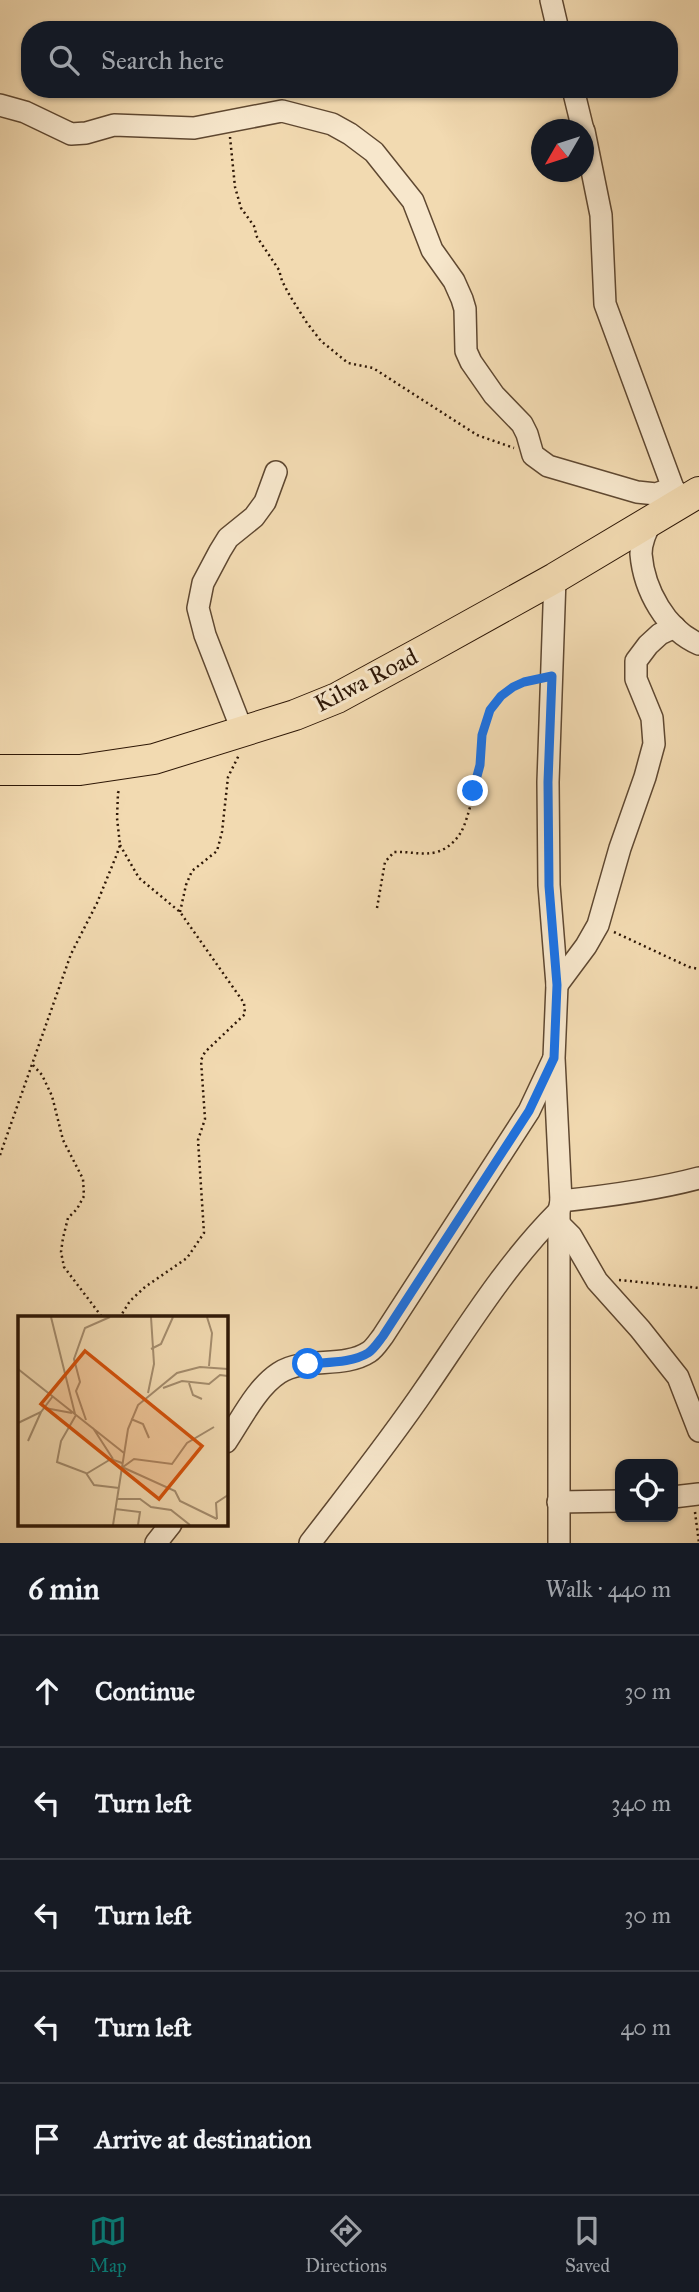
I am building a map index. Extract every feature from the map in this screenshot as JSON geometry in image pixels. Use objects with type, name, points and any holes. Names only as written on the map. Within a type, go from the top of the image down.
[{"type":"highway","name":"Kilwa Road","points":[[0,770],[80,770],[153,759],[295,715],[337,698],[555,578],[650,522],[685,494]]},
{"type":"street","points":[[551,0],[556,21]]},
{"type":"street","points":[[575,98],[580,119]]},
{"type":"street","points":[[0,105],[25,112],[71,134],[114,125],[194,128],[282,111],[332,124],[350,134],[374,152],[413,201],[432,250],[454,281],[465,309],[466,351],[471,362],[494,395],[522,424],[533,455],[548,466],[637,492],[685,494],[605,304],[601,215],[594,182]]},
{"type":"street","points":[[242,730],[205,635],[198,608],[203,583],[220,551],[228,538],[254,517],[265,502],[276,472]]},
{"type":"street","points":[[650,522],[641,553],[645,576],[663,615],[690,640],[699,644]]},
{"type":"street","points":[[555,578],[548,782],[549,886],[557,985],[554,1058],[561,1212],[559,1543]]},
{"type":"street","points":[[557,985],[598,925],[654,744],[652,718],[636,679],[636,661],[660,634],[675,627]]},
{"type":"street","points":[[228,1439],[258,1394],[281,1371],[308,1364],[360,1357],[371,1351],[529,1111],[554,1058]]},
{"type":"street","points":[[310,1543],[422,1393],[507,1269],[531,1239],[561,1212],[611,1196],[699,1178]]},
{"type":"street","points":[[561,1212],[571,1236],[597,1281],[678,1377],[699,1431]]},
{"type":"street","points":[[558,1502],[615,1501]]},
{"type":"street","points":[[156,1543],[169,1526]]},
{"type":"path","points":[[228,121],[235,187],[241,208],[254,226],[257,237],[279,271],[290,296],[321,341],[348,363],[373,368],[477,435],[533,455]]},
{"type":"path","points":[[377,908],[385,862],[394,852],[417,855],[439,851],[453,843],[463,831],[480,765],[482,735],[490,710],[501,696],[513,687],[552,676]]},
{"type":"path","points":[[180,912],[192,871],[217,851],[222,832],[228,777],[239,756],[242,730]]},
{"type":"path","points":[[121,1316],[130,1301],[145,1287],[187,1258],[204,1233],[198,1140],[205,1119],[201,1060],[205,1052],[245,1014],[244,1003],[180,912],[139,878],[120,845],[118,793],[132,762]]},
{"type":"path","points":[[0,1155],[71,954],[97,903],[120,845]]},
{"type":"path","points":[[598,925],[689,967],[699,969]]},
{"type":"path","points":[[32,1065],[42,1075],[52,1096],[63,1140],[83,1179],[83,1196],[77,1209],[68,1218],[63,1238],[61,1252],[64,1267],[101,1316]]},
{"type":"path","points":[[597,1281],[623,1280],[699,1288]]},
{"type":"path","points":[[688,1496],[699,1543]]},
{"type":"route","points":[[308,1364],[360,1357],[371,1351],[529,1111],[554,1058],[557,985],[549,886],[548,782],[552,676],[513,687],[501,696],[490,710],[482,735],[480,765],[473,791]]}]
